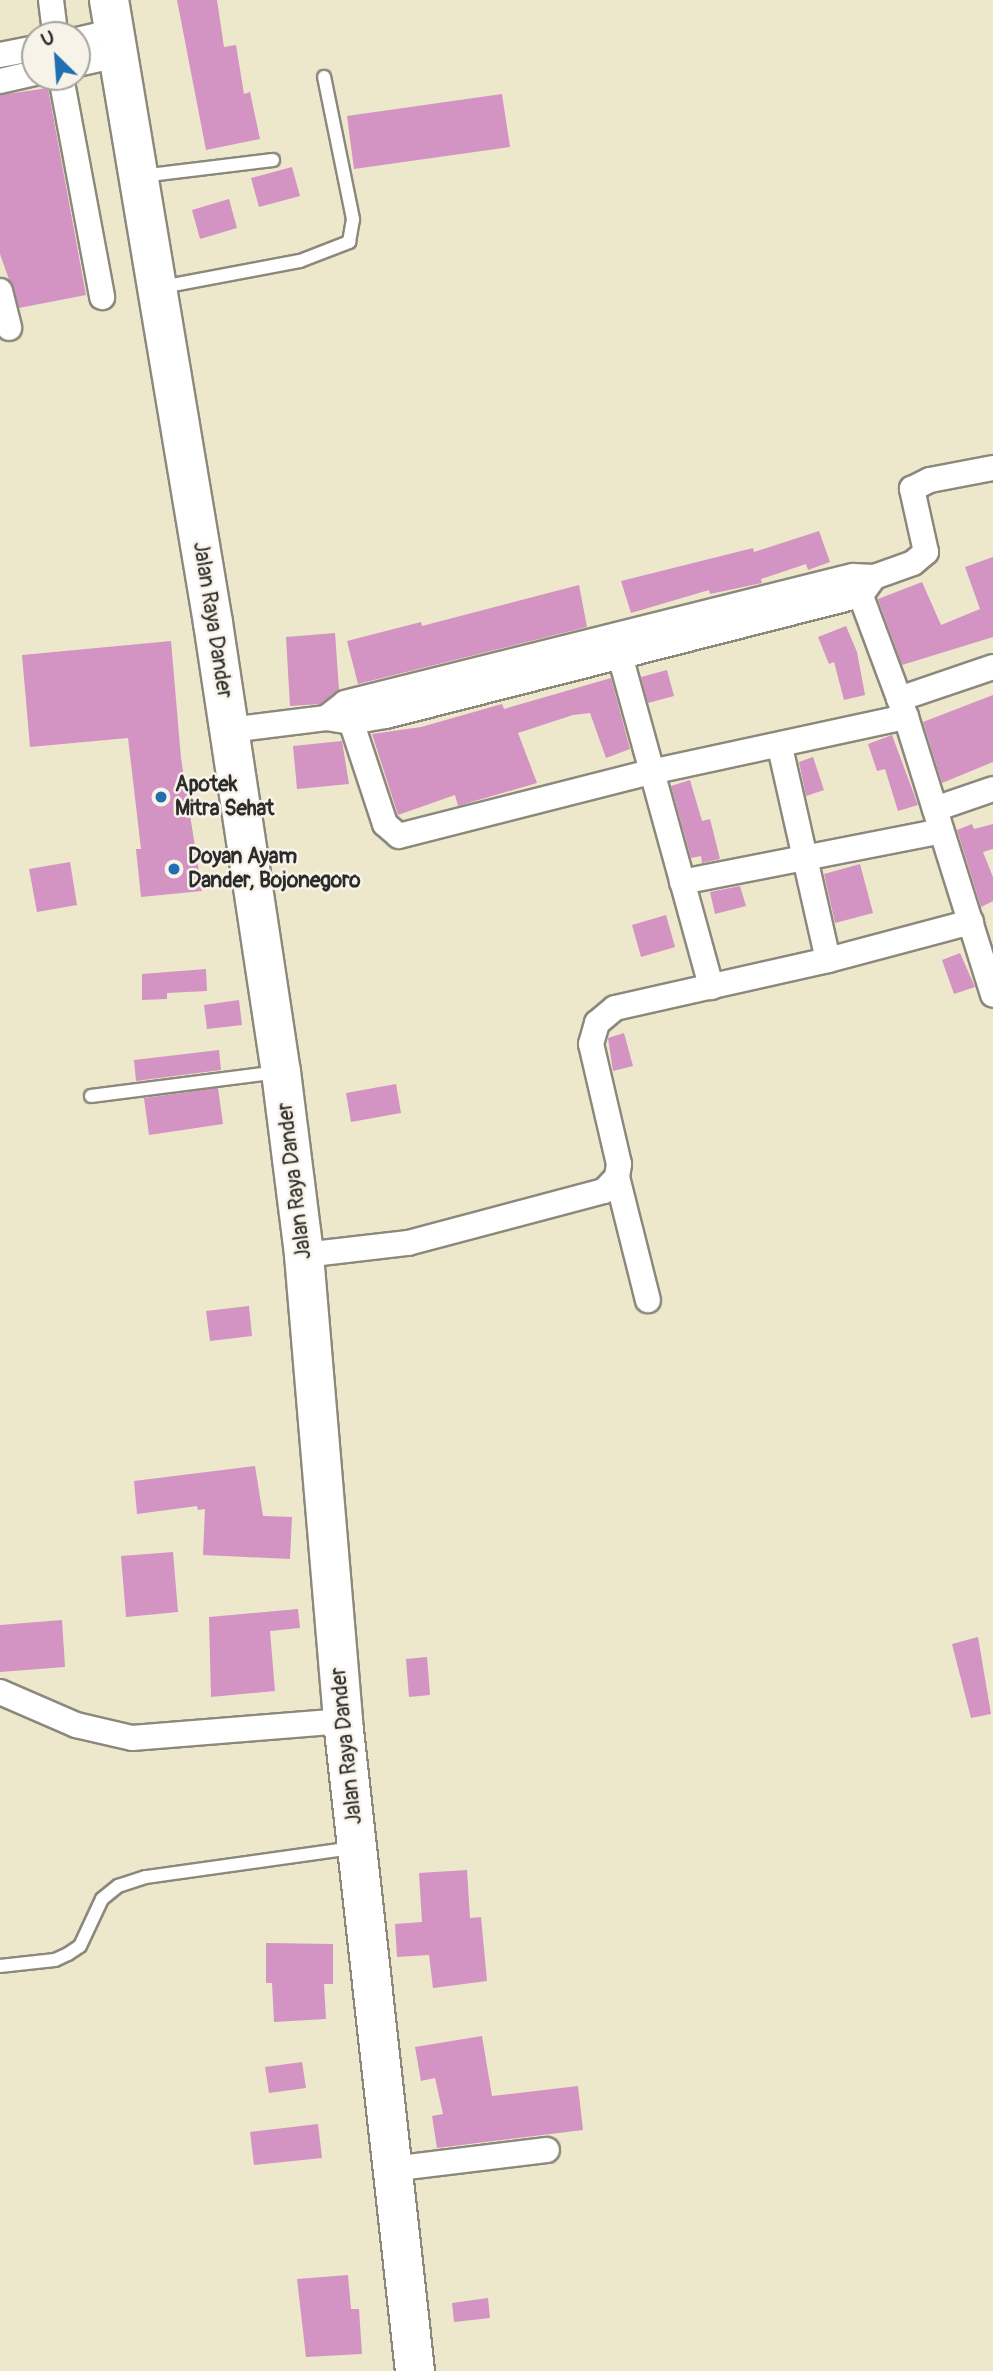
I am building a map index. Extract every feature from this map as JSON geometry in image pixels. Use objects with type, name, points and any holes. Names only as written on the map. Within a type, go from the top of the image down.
[{"type":"main road","name":"Jalan Raya Dander","points":[[114,29],[230,730],[281,1072],[304,1255],[343,1721],[415,2371]]},
{"type":"street","points":[[51,0],[53,21]]},
{"type":"street","points":[[91,36],[114,29]]},
{"type":"street","points":[[91,51],[114,29]]},
{"type":"street","points":[[0,55],[21,51]]},
{"type":"street","points":[[0,80],[21,76]]},
{"type":"street","points":[[64,91],[102,297]]},
{"type":"street","points":[[0,290],[9,328]]},
{"type":"street","points":[[230,730],[382,706],[732,619],[863,583],[913,563],[926,552],[912,489],[930,480],[993,468]]},
{"type":"street","points":[[863,583],[938,820],[979,926],[993,995]]},
{"type":"street","points":[[617,648],[711,987]]},
{"type":"street","points":[[341,714],[385,824],[399,836],[651,772],[780,747],[902,708],[993,667]]},
{"type":"street","points":[[780,747],[828,960]]},
{"type":"street","points":[[682,882],[805,858],[938,820],[993,789]]},
{"type":"street","points":[[648,1300],[617,1177],[619,1164],[592,1056],[592,1031],[615,1008],[979,926]]},
{"type":"street","points":[[304,1255],[430,1238],[528,1209],[592,1195],[604,1191],[617,1177]]},
{"type":"street","points":[[0,1692],[76,1725],[132,1738],[343,1721]]},
{"type":"street","points":[[392,2169],[547,2150]]},
{"type":"lane","points":[[155,288],[300,261],[349,242],[353,219],[324,77]]},
{"type":"lane","points":[[137,176],[273,160]]},
{"type":"lane","points":[[91,1096],[281,1072]]},
{"type":"lane","points":[[0,1966],[55,1960],[68,1954],[80,1945],[102,1899],[118,1886],[146,1877],[358,1847]]},
{"type":"building","points":[[177,0],[217,0],[224,47],[236,45],[244,94],[250,92],[260,139],[206,150]]},
{"type":"building","points":[[49,91],[86,295],[19,308],[0,254],[0,95]]},
{"type":"building","points":[[502,94],[510,147],[354,169],[347,116]]},
{"type":"building","points":[[292,167],[300,196],[259,207],[251,178]]},
{"type":"building","points":[[229,199],[237,228],[200,239],[192,210]]},
{"type":"building","points":[[819,531],[830,562],[808,570],[806,564],[761,579],[762,583],[710,594],[709,590],[631,613],[621,581],[753,548],[754,552]]},
{"type":"building","points":[[993,557],[993,637],[902,665],[878,599],[922,582],[941,625],[980,609],[965,567]]},
{"type":"building","points":[[579,585],[587,627],[358,684],[347,641],[421,622],[422,626]]},
{"type":"building","points":[[846,626],[857,652],[865,695],[844,700],[834,662],[829,664],[818,637]]},
{"type":"building","points":[[335,633],[339,690],[320,704],[290,706],[286,637]]},
{"type":"building","points":[[171,641],[181,758],[202,891],[141,897],[136,849],[141,849],[128,738],[30,747],[22,655]]},
{"type":"building","points":[[667,670],[674,696],[648,703],[641,677]]},
{"type":"building","points":[[611,678],[630,749],[606,758],[590,713],[573,715],[518,733],[537,783],[458,806],[455,795],[398,815],[372,734],[421,727],[502,704],[504,709]]},
{"type":"building","points":[[993,695],[993,762],[942,783],[923,722]]},
{"type":"building","points":[[892,735],[918,805],[898,811],[885,769],[877,771],[868,744]]},
{"type":"building","points":[[342,741],[349,784],[297,789],[293,746]]},
{"type":"building","points":[[813,757],[824,790],[806,796],[799,762]]},
{"type":"building","points":[[690,780],[702,821],[710,819],[720,859],[702,863],[701,856],[691,858],[671,786]]},
{"type":"building","points":[[972,824],[974,829],[993,824],[993,849],[983,852],[993,877],[993,901],[981,907],[957,830]]},
{"type":"building","points":[[70,862],[77,905],[37,912],[29,869]]},
{"type":"building","points":[[860,864],[873,913],[835,923],[824,874]]},
{"type":"building","points":[[740,886],[746,906],[715,914],[710,892]]},
{"type":"building","points":[[666,915],[675,947],[641,957],[632,925]]},
{"type":"building","points":[[960,953],[975,987],[954,994],[942,960]]},
{"type":"building","points":[[206,969],[207,991],[167,993],[167,999],[142,1000],[142,974]]},
{"type":"building","points":[[239,1000],[242,1025],[207,1029],[204,1005]]},
{"type":"building","points":[[624,1033],[633,1066],[613,1071],[608,1038]]},
{"type":"building","points":[[219,1050],[221,1070],[136,1081],[134,1060]]},
{"type":"building","points":[[396,1084],[401,1113],[351,1122],[346,1093]]},
{"type":"building","points":[[218,1088],[223,1124],[149,1135],[144,1098]]},
{"type":"building","points":[[249,1306],[252,1336],[210,1341],[206,1311]]},
{"type":"building","points":[[255,1466],[263,1516],[292,1517],[290,1559],[203,1555],[205,1509],[198,1510],[197,1506],[137,1514],[134,1481]]},
{"type":"building","points":[[173,1552],[178,1612],[126,1617],[121,1556]]},
{"type":"building","points":[[298,1609],[300,1628],[270,1631],[275,1691],[211,1697],[209,1617]]},
{"type":"building","points":[[62,1620],[65,1667],[0,1672],[0,1625]]},
{"type":"building","points":[[978,1637],[991,1714],[971,1718],[952,1644]]},
{"type":"building","points":[[427,1657],[430,1695],[409,1697],[406,1659]]},
{"type":"building","points":[[467,1870],[470,1918],[481,1917],[487,1981],[433,1988],[429,1955],[397,1957],[395,1924],[422,1922],[419,1873]]},
{"type":"building","points":[[266,1943],[333,1944],[333,1984],[324,1984],[326,2019],[274,2022],[272,1983],[266,1983]]},
{"type":"building","points":[[482,2036],[492,2096],[578,2086],[583,2130],[437,2148],[432,2116],[443,2114],[435,2078],[421,2081],[415,2047]]},
{"type":"building","points":[[302,2062],[306,2088],[269,2093],[265,2067]]},
{"type":"building","points":[[318,2124],[322,2158],[254,2165],[250,2132]]},
{"type":"building","points":[[348,2275],[351,2309],[359,2309],[362,2354],[306,2357],[297,2279]]},
{"type":"building","points":[[488,2298],[490,2318],[454,2322],[452,2303]]},
{"type":"place","name":"Apotek Mitra Sehat","points":[[161,797]]},
{"type":"place","name":"Doyan Ayam Dander, Bojonegoro","points":[[174,869]]}]
